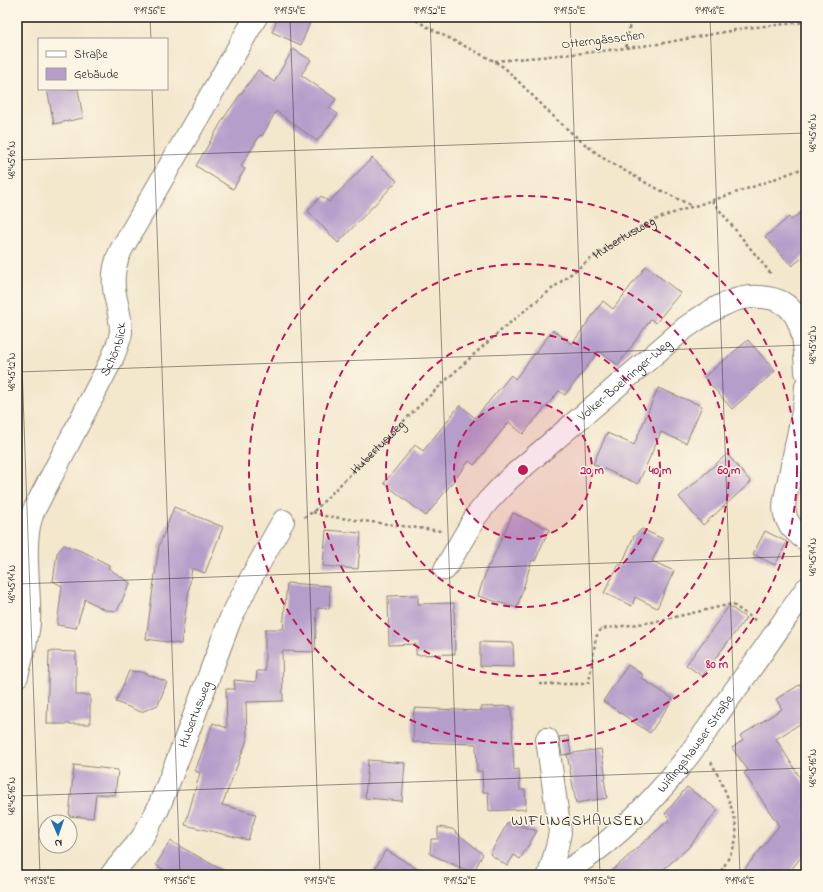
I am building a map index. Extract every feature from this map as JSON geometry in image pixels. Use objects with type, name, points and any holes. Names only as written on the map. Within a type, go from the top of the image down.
[{"type":"street","name":"Schönblick","points":[[17,676],[28,627],[28,550],[30,521],[34,510],[112,359],[120,336],[119,313],[115,292],[115,263],[121,250],[256,17]]},
{"type":"street","name":"Volker-Boehringer-Weg","points":[[445,569],[482,507],[509,479],[685,328],[714,309],[732,301],[764,297],[779,301]]},
{"type":"street","points":[[779,301],[790,309],[798,322],[803,337],[806,372]]},
{"type":"street","points":[[806,386],[784,510],[785,517],[792,528],[806,540]]},
{"type":"street","name":"Hubertusweg","points":[[111,875],[142,838],[158,809],[230,620],[251,578],[283,521]]},
{"type":"street","name":"Wiflingshauser Straße","points":[[560,875],[598,848],[633,818],[672,777],[806,589]]},
{"type":"street","points":[[547,739],[560,832],[549,875]]},
{"type":"path","points":[[411,17],[436,32],[494,61],[513,76],[569,131],[606,160],[648,184],[692,206]]},
{"type":"path","points":[[626,47],[630,17]]},
{"type":"path","name":"Otterngässchen","points":[[494,61],[574,54],[658,44],[746,28],[806,22]]},
{"type":"path","name":"Hubertusweg","points":[[283,521],[305,516],[313,512],[465,361],[520,314],[567,277],[619,240],[646,224],[692,206],[712,201],[806,167]]},
{"type":"path","points":[[712,201],[780,286],[779,301]]},
{"type":"path","points":[[313,512],[325,516],[450,532],[464,536]]},
{"type":"path","points":[[539,684],[582,684],[589,682],[595,645],[601,629],[653,622],[732,604],[775,634]]},
{"type":"path","points":[[699,740],[717,772],[736,823],[737,834],[735,846],[719,875]]},
{"type":"building","points":[[278,17],[312,17],[301,45],[272,32]]},
{"type":"building","points":[[293,49],[311,60],[301,75],[336,99],[329,108],[338,114],[317,141],[276,111],[262,136],[260,135],[241,166],[245,169],[233,189],[196,166],[225,116],[258,70],[274,82]]},
{"type":"building","points":[[47,90],[78,90],[83,118],[54,124]]},
{"type":"building","points":[[372,158],[397,181],[338,243],[308,211],[321,196],[329,202]]},
{"type":"building","points":[[806,208],[806,255],[792,266],[765,237],[789,217],[791,220]]},
{"type":"building","points":[[646,266],[680,293],[656,323],[651,319],[618,365],[599,351],[565,395],[559,391],[523,434],[509,422],[474,465],[469,461],[426,516],[384,483],[415,445],[423,451],[460,405],[475,418],[511,375],[515,379],[553,330],[572,344],[603,301],[613,309]]},
{"type":"building","points":[[748,340],[775,371],[732,409],[704,377]]},
{"type":"building","points":[[658,388],[702,406],[686,443],[661,432],[638,484],[593,464],[607,433],[634,445]]},
{"type":"building","points":[[727,454],[751,482],[703,525],[679,497]]},
{"type":"building","points":[[174,507],[223,527],[205,573],[192,568],[181,644],[146,639],[159,546]]},
{"type":"building","points":[[513,513],[549,529],[535,561],[532,560],[517,608],[478,596],[488,565],[489,566]]},
{"type":"building","points":[[642,529],[663,539],[652,561],[674,571],[657,608],[635,597],[632,606],[604,593],[619,564],[621,566],[634,536]]},
{"type":"building","points":[[326,530],[361,533],[358,569],[323,566]]},
{"type":"building","points":[[765,531],[787,542],[775,565],[753,554]]},
{"type":"building","points":[[64,545],[84,552],[109,565],[108,568],[130,583],[117,611],[105,610],[85,599],[76,628],[57,625],[62,586],[53,581],[57,553]]},
{"type":"building","points":[[287,583],[330,586],[329,609],[317,608],[315,652],[282,651],[283,701],[246,702],[247,740],[222,805],[256,814],[248,840],[185,825],[200,773],[195,771],[213,723],[227,728],[226,689],[235,689],[234,680],[256,682],[257,671],[265,671],[265,629],[283,629]]},
{"type":"building","points":[[418,595],[418,604],[454,603],[455,654],[416,655],[416,644],[389,645],[388,596]]},
{"type":"building","points":[[729,606],[746,618],[702,676],[686,665]]},
{"type":"building","points":[[480,642],[513,643],[514,667],[480,666]]},
{"type":"building","points":[[49,651],[76,652],[76,695],[90,695],[90,724],[47,724]]},
{"type":"building","points":[[628,665],[643,675],[641,678],[673,699],[650,733],[603,701]]},
{"type":"building","points":[[129,671],[142,672],[167,682],[158,705],[141,712],[116,702]]},
{"type":"building","points":[[806,681],[806,720],[776,739],[806,787],[806,851],[787,875],[740,875],[779,826],[744,773],[748,770],[732,748],[743,740],[740,736],[782,709],[776,699]]},
{"type":"building","points":[[511,706],[514,770],[519,769],[520,790],[525,790],[526,809],[489,811],[488,792],[483,792],[482,771],[477,771],[476,744],[413,742],[414,708],[481,711],[481,707]]},
{"type":"building","points":[[568,736],[571,754],[562,755],[559,737]]},
{"type":"building","points":[[601,749],[606,778],[604,778],[607,798],[576,803],[567,754]]},
{"type":"building","points":[[368,760],[405,763],[402,801],[365,798]]},
{"type":"building","points":[[74,765],[118,770],[115,795],[96,794],[93,818],[78,817],[78,814],[69,814]]},
{"type":"building","points":[[687,787],[718,810],[688,848],[657,875],[607,875],[670,819],[665,814]]},
{"type":"building","points":[[508,822],[537,831],[520,859],[514,855],[507,866],[490,854]]},
{"type":"building","points":[[438,827],[452,829],[483,854],[473,873],[430,854],[431,839],[438,839]]},
{"type":"building","points":[[170,841],[231,875],[172,875],[156,865]]},
{"type":"building","points":[[386,850],[427,875],[371,875]]},
{"type":"district","name":"WIFLINGSHAUSEN","points":[[578,821]]}]
